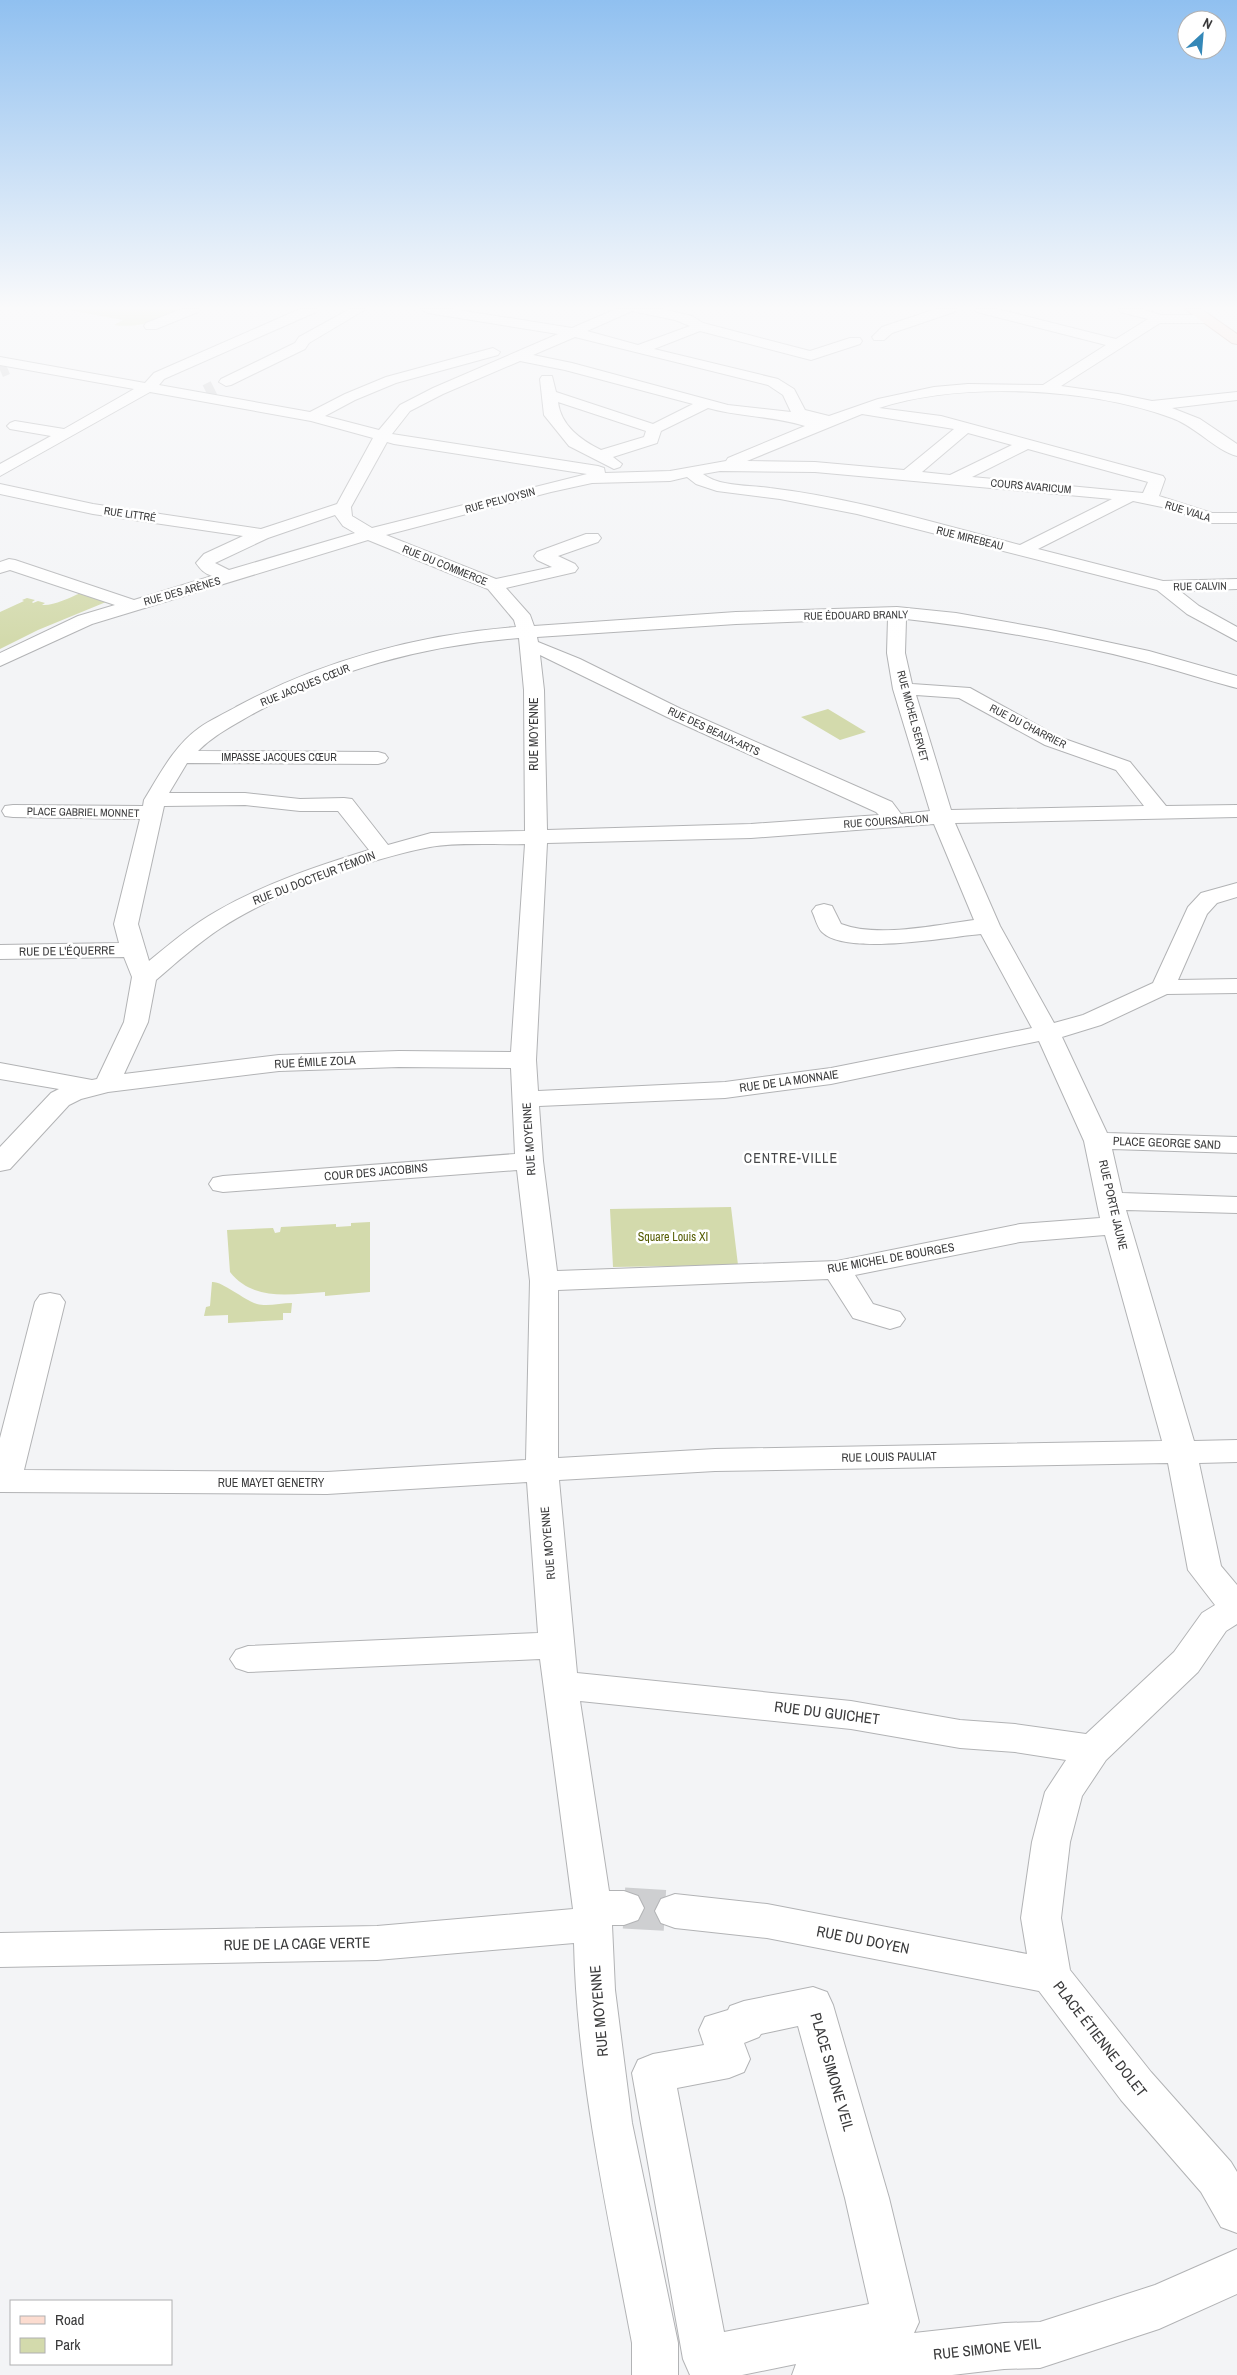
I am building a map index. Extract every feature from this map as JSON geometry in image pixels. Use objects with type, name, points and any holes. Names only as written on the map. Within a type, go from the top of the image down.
[{"type":"street","points":[[0,471],[92,420]]},
{"type":"street","points":[[322,420],[382,436],[597,471],[608,477]]},
{"type":"street","points":[[230,577],[210,569],[205,563],[210,558],[262,534],[343,507],[382,436],[395,420]]},
{"type":"street","points":[[556,420],[575,443],[632,476]]},
{"type":"street","points":[[626,420],[654,429],[673,420]]},
{"type":"street","points":[[808,420],[825,423]]},
{"type":"street","points":[[817,420],[825,423]]},
{"type":"street","points":[[720,466],[833,420]]},
{"type":"street","points":[[932,420],[1157,478],[1153,493],[1021,551]]},
{"type":"street","points":[[1185,420],[1236,461]]},
{"type":"street","points":[[15,426],[67,434]]},
{"type":"street","points":[[885,487],[903,476],[965,428]]},
{"type":"street","points":[[599,456],[651,440],[654,429]]},
{"type":"street","points":[[953,480],[1027,444]]},
{"type":"street","name":"COURS AVARICUM","points":[[632,476],[670,476],[720,466],[815,467],[1139,498]]},
{"type":"street","name":"RUE MIREBEAU","points":[[692,473],[702,481],[717,486],[780,494],[857,509],[1163,586],[1193,610],[1237,635]]},
{"type":"street","name":"RUE PELVOYSIN","points":[[369,534],[548,487],[608,477],[632,476]]},
{"type":"street","name":"RUE LITTRÉ","points":[[0,489],[93,509],[262,534]]},
{"type":"street","points":[[857,509],[871,498]]},
{"type":"street","name":"RUE VIALA","points":[[1139,498],[1172,504],[1204,518],[1231,520],[1227,530],[1237,535]]},
{"type":"street","name":"RUE DU COMMERCE","points":[[343,507],[344,517],[348,522],[369,534],[494,585],[523,619],[529,639]]},
{"type":"street","name":"RUE DES ARÈNES","points":[[0,660],[45,637],[85,620],[369,534]]},
{"type":"street","points":[[494,585],[569,568],[542,556],[592,538]]},
{"type":"street","points":[[0,568],[9,564],[132,605]]},
{"type":"street","name":"RUE CALVIN","points":[[1163,586],[1237,584]]},
{"type":"street","name":"RUE ÉDOUARD BRANLY","points":[[529,639],[736,618],[897,612],[956,619],[1149,656],[1237,682]]},
{"type":"street","name":"RUE MICHEL SERVET","points":[[897,612],[896,653],[903,688],[942,817]]},
{"type":"street","name":"RUE JACQUES CŒUR","points":[[144,976],[133,950],[126,924],[154,807],[180,757],[206,732],[273,695],[342,668],[434,643],[529,639]]},
{"type":"street","name":"RUE DES BEAUX-ARTS","points":[[529,639],[615,685],[884,806],[895,820]]},
{"type":"street","name":"RUE MOYENNE","points":[[529,639],[534,690],[534,815],[536,837],[523,1060],[529,1161],[544,1281],[542,1469],[560,1684],[603,1913],[595,1990],[611,2123],[655,2343],[655,2375]]},
{"type":"street","name":"RUE DU CHARRIER","points":[[903,688],[963,692],[1052,741],[1123,766],[1160,812]]},
{"type":"street","name":"IMPASSE JACQUES CŒUR","points":[[180,757],[378,758]]},
{"type":"street","name":"PLACE GABRIEL MONNET","points":[[13,811],[154,807],[245,799],[300,805],[344,804],[382,852]]},
{"type":"street","name":"RUE COURSARLON","points":[[536,837],[751,830],[942,817],[1237,811]]},
{"type":"street","name":"RUE PORTE JAUNE","points":[[942,817],[988,926],[1048,1034],[1097,1140],[1114,1213],[1181,1451],[1205,1570],[1236,1608]]},
{"type":"street","name":"RUE DU DOCTEUR TÉMOIN","points":[[144,976],[195,936],[236,909],[314,876],[382,852],[431,840],[536,837]]},
{"type":"street","points":[[1237,890],[1209,898],[1196,912],[1164,987],[1237,986]]},
{"type":"street","points":[[824,911],[830,928],[851,936],[883,937],[988,926]]},
{"type":"street","name":"RUE DE L'ÉQUERRE","points":[[0,952],[133,950]]},
{"type":"street","points":[[0,1163],[60,1099],[100,1086],[136,1022],[144,976]]},
{"type":"street","name":"RUE DE LA MONNAIE","points":[[526,1099],[734,1088],[831,1076],[1048,1034],[1092,1020],[1164,987]]},
{"type":"street","name":"RUE ÉMILE ZOLA","points":[[100,1086],[279,1063],[399,1059],[523,1060]]},
{"type":"street","points":[[0,1071],[100,1086]]},
{"type":"street","name":"PLACE GEORGE SAND","points":[[1097,1140],[1237,1145]]},
{"type":"street","name":"COUR DES JACOBINS","points":[[223,1184],[529,1161]]},
{"type":"street","points":[[1114,1213],[1237,1205]]},
{"type":"street","name":"RUE MICHEL DE BOURGES","points":[[544,1281],[837,1270],[1114,1213]]},
{"type":"street","points":[[837,1270],[864,1311],[890,1319]]},
{"type":"street","points":[[3,1481],[50,1302]]},
{"type":"street","name":"RUE LOUIS PAULIAT","points":[[542,1469],[715,1460],[1237,1451]]},
{"type":"street","name":"RUE MAYET GENETRY","points":[[3,1481],[327,1483],[542,1469]]},
{"type":"street","name":"PLACE ÉTIENNE DOLET","points":[[1236,1608],[1214,1622],[1186,1662],[1093,1750],[1064,1792],[1051,1842],[1041,1918],[1051,1976],[1136,2086],[1216,2177],[1237,2212]]},
{"type":"street","points":[[248,1660],[557,1645]]},
{"type":"street","name":"RUE DU GUICHET","points":[[560,1684],[607,1691],[696,1698],[851,1715],[960,1734],[1015,1738],[1093,1750]]},
{"type":"street","name":"RUE DU DOYEN","points":[[675,1911],[767,1921],[1051,1976]]},
{"type":"street","name":"RUE DE LA CAGE VERTE","points":[[0,1950],[377,1943],[603,1913]]},
{"type":"street","name":"PLACE SIMONE VEIL","points":[[813,2005],[867,2198],[896,2322],[706,2359],[653,2073],[729,2059],[719,2030],[745,2024],[744,2019],[813,2005]]},
{"type":"street","name":"RUE SIMONE VEIL","points":[[815,2375],[863,2362],[1004,2346],[1040,2345],[1159,2306],[1237,2271]]},
{"type":"green space","points":[[81,593],[106,602],[38,630],[0,649],[0,612],[27,598],[35,600],[33,603],[38,601],[45,603],[42,605],[47,605]]},
{"type":"green space","points":[[828,709],[866,732],[840,740],[801,717]]},
{"type":"green space","name":"Square Louis XI","points":[[731,1207],[738,1265],[613,1267],[610,1209]]},
{"type":"green space","points":[[370,1222],[370,1292],[325,1296],[325,1292],[273,1294],[250,1288],[240,1282],[230,1272],[227,1230],[273,1228],[275,1233],[280,1232],[281,1227],[336,1224],[336,1227],[351,1226],[351,1223]]},
{"type":"green space","points":[[212,1282],[221,1284],[257,1304],[292,1303],[291,1313],[283,1313],[283,1320],[228,1323],[228,1315],[204,1316],[206,1307],[210,1306]]},
{"type":"tunnel","points":[[624,1908],[675,1911]]},
{"type":"district","name":"CENTRE-VILLE","points":[[791,1158]]}]
